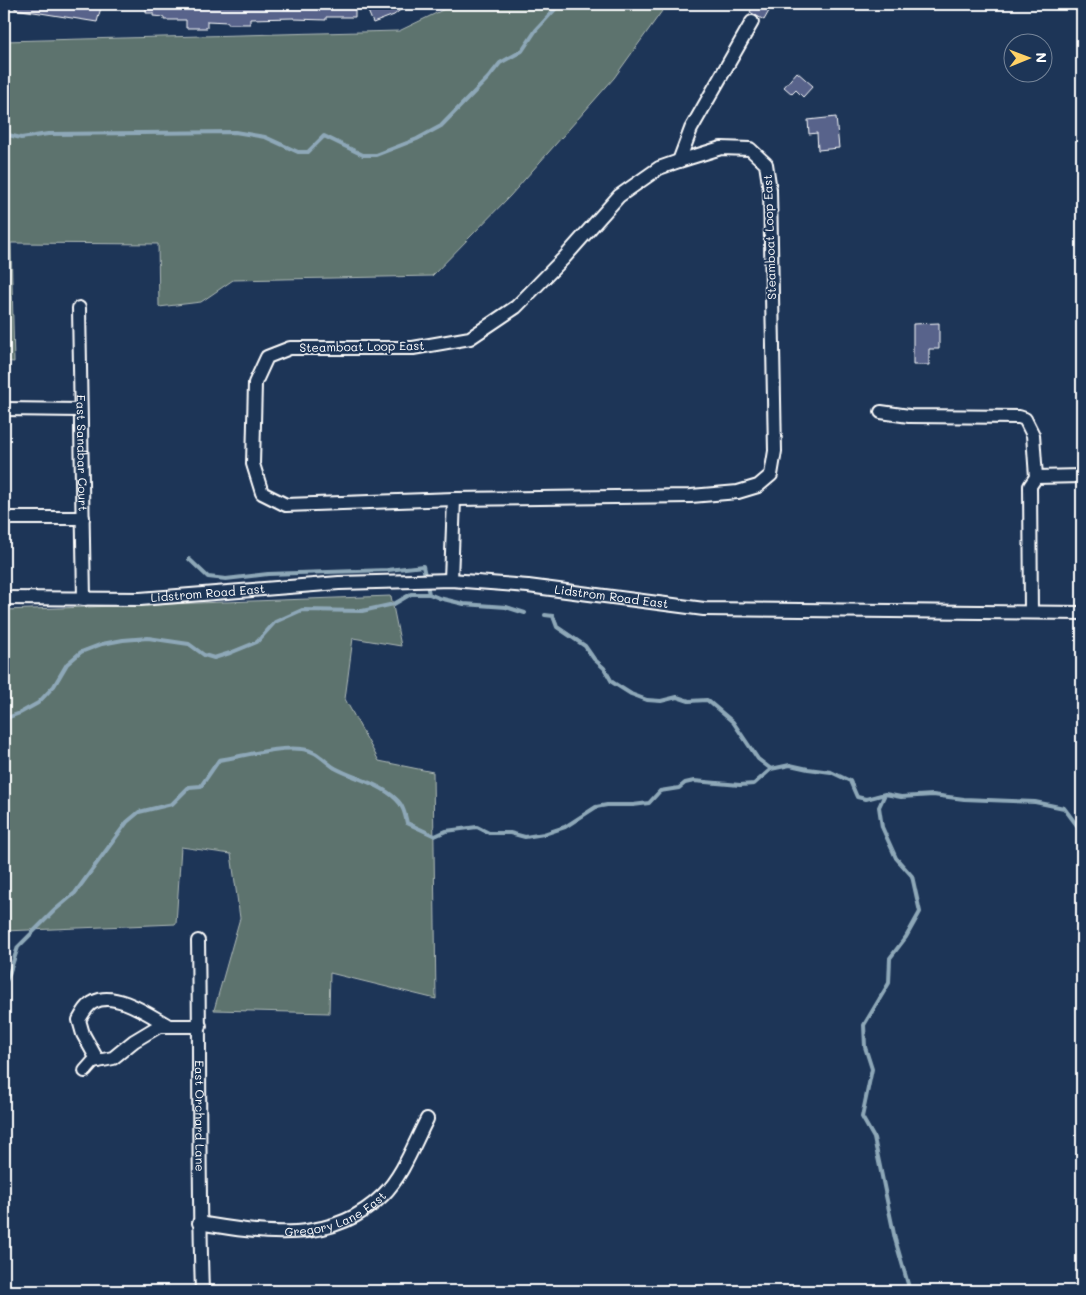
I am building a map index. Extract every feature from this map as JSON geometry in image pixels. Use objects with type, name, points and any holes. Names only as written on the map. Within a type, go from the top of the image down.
[{"type":"street","points":[[678,160],[691,129],[752,22]]},
{"type":"street","name":"Steamboat Loop East","points":[[721,148],[750,149],[766,164],[770,190],[775,451],[771,475],[758,486],[738,492],[691,496],[454,498],[286,505],[262,493],[253,464],[255,383],[267,357],[290,348],[413,348],[470,338],[516,307],[564,258],[619,196],[659,168],[678,160],[721,148]]},
{"type":"street","name":"East Sandbar Court","points":[[79,308],[84,599]]},
{"type":"street","points":[[4,409],[80,410]]},
{"type":"street","points":[[881,412],[909,416],[1019,417],[1025,419],[1033,435],[1036,456],[1036,477],[1030,486],[1031,612]]},
{"type":"street","points":[[1036,477],[1082,476]]},
{"type":"street","points":[[451,580],[454,498]]},
{"type":"street","points":[[4,518],[83,518]]},
{"type":"street","name":"Lidstrom Road East","points":[[4,598],[140,599],[339,583],[451,580],[528,586],[704,609],[1082,612]]},
{"type":"street","name":"East Orchard Lane","points":[[198,941],[200,1026],[199,1223],[202,1291]]},
{"type":"street","points":[[98,1061],[83,1034],[80,1020],[86,1008],[94,1002],[106,998],[116,999],[169,1026]]},
{"type":"street","points":[[85,1071],[94,1062],[113,1058],[134,1041],[159,1026],[200,1026]]},
{"type":"street","name":"Gregory Lane East","points":[[199,1223],[248,1232],[282,1233],[325,1228],[359,1216],[384,1194],[400,1172],[427,1119]]},
{"type":"green space","points":[[455,4],[667,4],[614,78],[510,196],[432,276],[233,280],[201,302],[159,307],[158,244],[11,243],[14,362],[4,361],[4,41],[399,31]]},
{"type":"green space","points":[[391,596],[401,646],[353,638],[345,699],[379,761],[433,772],[436,999],[330,973],[329,1013],[214,1010],[240,918],[231,854],[181,847],[176,924],[4,931],[4,610]]},
{"type":"building","points":[[15,4],[102,4],[97,22],[15,9]]},
{"type":"building","points":[[146,4],[315,4],[333,6],[333,4],[355,4],[355,17],[326,17],[326,20],[294,18],[250,19],[250,24],[228,24],[228,22],[207,21],[207,28],[186,28],[186,20],[164,20],[164,17],[153,16],[153,13],[146,13]]},
{"type":"building","points":[[365,4],[408,4],[394,15],[373,23]]},
{"type":"building","points":[[754,4],[773,4],[764,20],[750,12]]},
{"type":"building","points":[[797,72],[813,86],[803,97],[796,90],[792,94],[784,87]]},
{"type":"building","points":[[836,117],[839,148],[818,150],[817,133],[809,134],[808,120]]},
{"type":"building","points":[[939,323],[939,349],[929,349],[929,365],[913,365],[913,324]]},
{"type":"waterway","points":[[4,134],[21,138],[48,134],[235,132],[265,137],[298,152],[308,152],[324,136],[363,155],[376,155],[417,139],[441,126],[500,63],[522,51],[536,30],[560,4]]},
{"type":"waterway","points":[[189,559],[208,577],[226,579],[268,574],[388,570],[423,566],[429,594]]},
{"type":"waterway","points":[[4,719],[38,703],[54,686],[67,664],[81,652],[102,644],[148,638],[189,644],[204,655],[214,658],[257,642],[275,622],[302,610],[362,611],[394,604],[411,594],[429,594],[464,604],[506,607],[525,613]]},
{"type":"waterway","points":[[545,615],[553,616],[557,627],[585,646],[594,659],[604,668],[612,682],[631,694],[647,700],[661,701],[677,697],[689,701],[707,700],[733,722],[758,759],[771,769]]},
{"type":"waterway","points":[[4,984],[18,947],[75,893],[127,822],[139,812],[172,804],[189,787],[201,786],[219,760],[272,750],[293,748],[312,751],[335,768],[382,789],[400,804],[407,823],[435,836],[446,831],[477,827],[489,833],[510,833],[525,837],[544,834],[565,827],[596,807],[649,803],[660,791],[679,788],[685,783],[694,781],[740,785],[754,784],[771,769],[790,765],[831,772],[850,781],[857,797],[866,799],[885,794],[901,797],[933,795],[964,799],[1035,802],[1064,808],[1082,832]]},
{"type":"waterway","points":[[885,794],[879,807],[882,827],[896,858],[912,876],[920,912],[906,937],[890,958],[889,983],[864,1025],[865,1047],[872,1069],[862,1117],[874,1138],[895,1239],[910,1291]]}]
